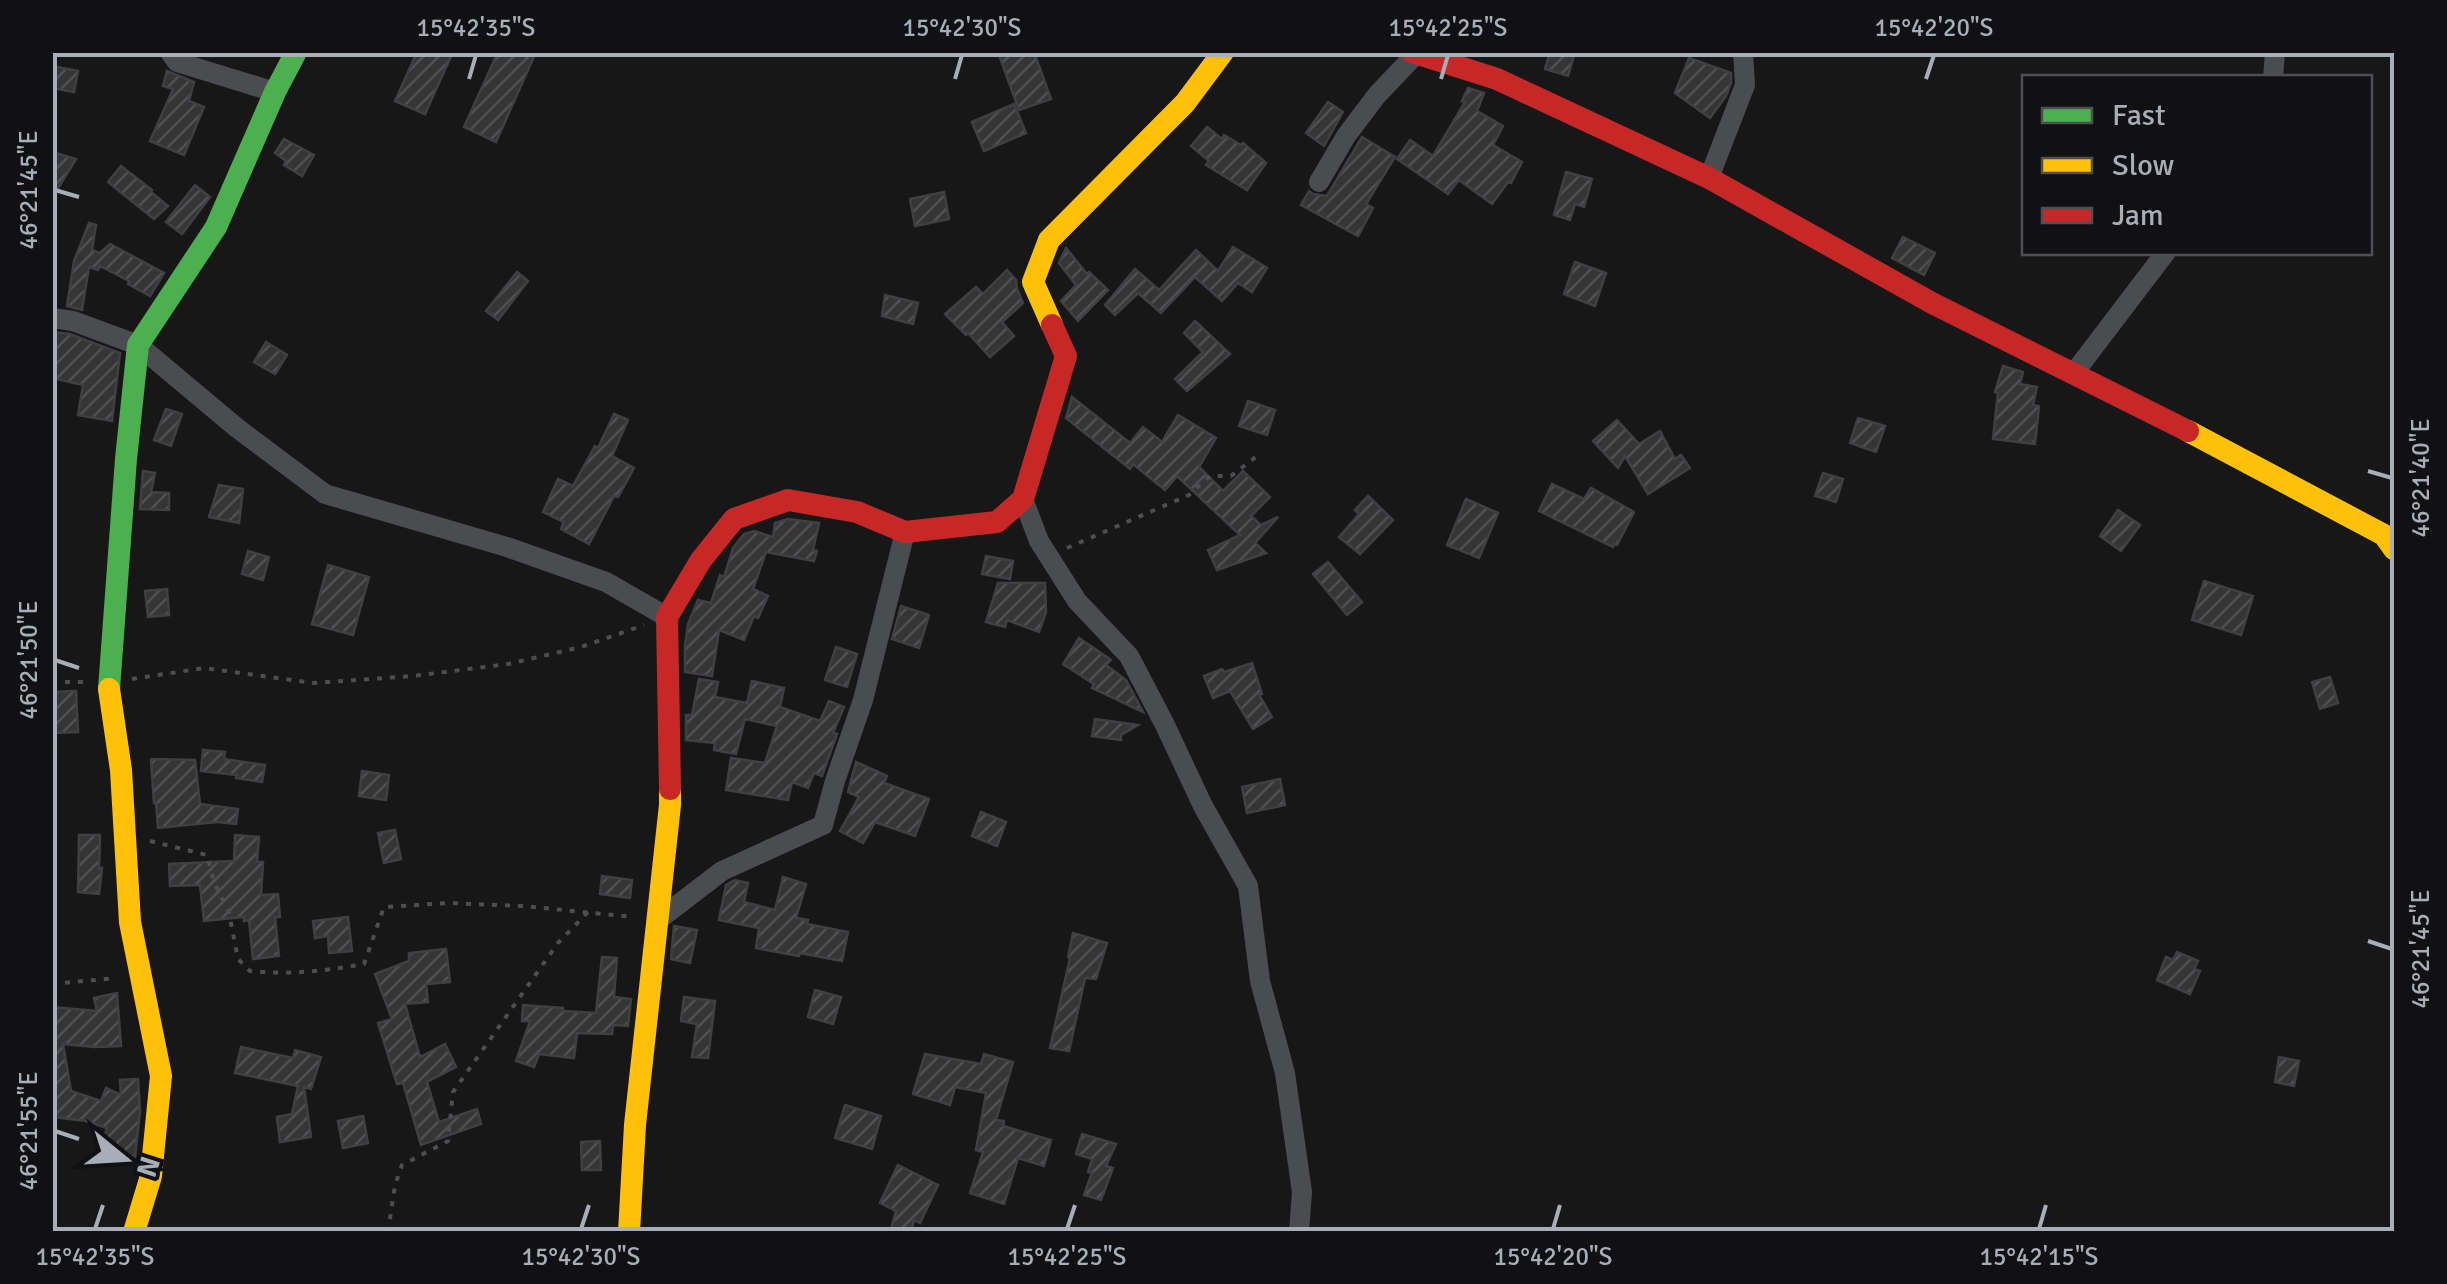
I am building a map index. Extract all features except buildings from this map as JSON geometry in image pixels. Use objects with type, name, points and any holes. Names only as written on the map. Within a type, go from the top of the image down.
[{"type":"street","points":[[170,52],[177,62],[275,92]]},
{"type":"street","points":[[134,1232],[151,1176],[161,1076],[130,922],[121,770],[108,682],[138,345],[216,227],[296,52]]},
{"type":"street","points":[[629,1232],[636,1125],[670,805],[666,617],[700,560],[734,519],[788,500],[857,512],[905,532],[997,522],[1023,499],[1066,356],[1033,282],[1048,240],[1185,103],[1224,52]]},
{"type":"street","points":[[1709,178],[1745,85],[1742,52]]},
{"type":"street","points":[[1319,182],[1346,136],[1413,54],[1497,79],[1709,178],[1932,302],[2221,447],[2384,535],[2394,549]]},
{"type":"street","points":[[2074,373],[2164,255]]},
{"type":"street","points":[[52,318],[72,321],[138,345],[324,494],[507,546],[606,582],[666,617]]},
{"type":"street","points":[[1023,499],[1039,541],[1076,601],[1129,656],[1203,806],[1248,886],[1260,981],[1285,1073],[1302,1192],[1299,1232]]},
{"type":"street","points":[[658,920],[722,871],[823,825],[863,700],[905,532]]},
{"type":"path","points":[[1049,557],[1189,495],[1210,476],[1231,476],[1257,456]]},
{"type":"path","points":[[52,682],[108,682],[204,668],[314,683],[412,676],[508,664],[581,647],[666,617]]},
{"type":"path","points":[[125,833],[208,855],[214,882],[228,913],[238,959],[250,971],[323,971],[364,964],[384,907],[450,903],[658,920]]},
{"type":"path","points":[[388,1232],[402,1165],[448,1142],[454,1092],[558,943],[588,912]]},
{"type":"path","points":[[52,984],[141,976]]},
{"type":"traffic: fast","points":[[109,689],[138,345],[216,227],[296,52]]},
{"type":"traffic: slow","points":[[1052,325],[1033,282],[1049,240],[1185,103],[1223,52]]},
{"type":"traffic: slow","points":[[2188,431],[2384,535],[2394,549]]},
{"type":"traffic: slow","points":[[109,689],[121,770],[130,922],[161,1076],[151,1176],[134,1232]]},
{"type":"traffic: slow","points":[[629,1232],[635,1125],[670,789]]},
{"type":"traffic: jam","points":[[1412,52],[1497,79],[1709,178],[1932,303],[2188,431]]},
{"type":"traffic: jam","points":[[670,789],[667,617],[701,560],[734,519],[788,500],[857,512],[905,532],[997,522],[1023,499],[1066,356],[1052,325]]}]
